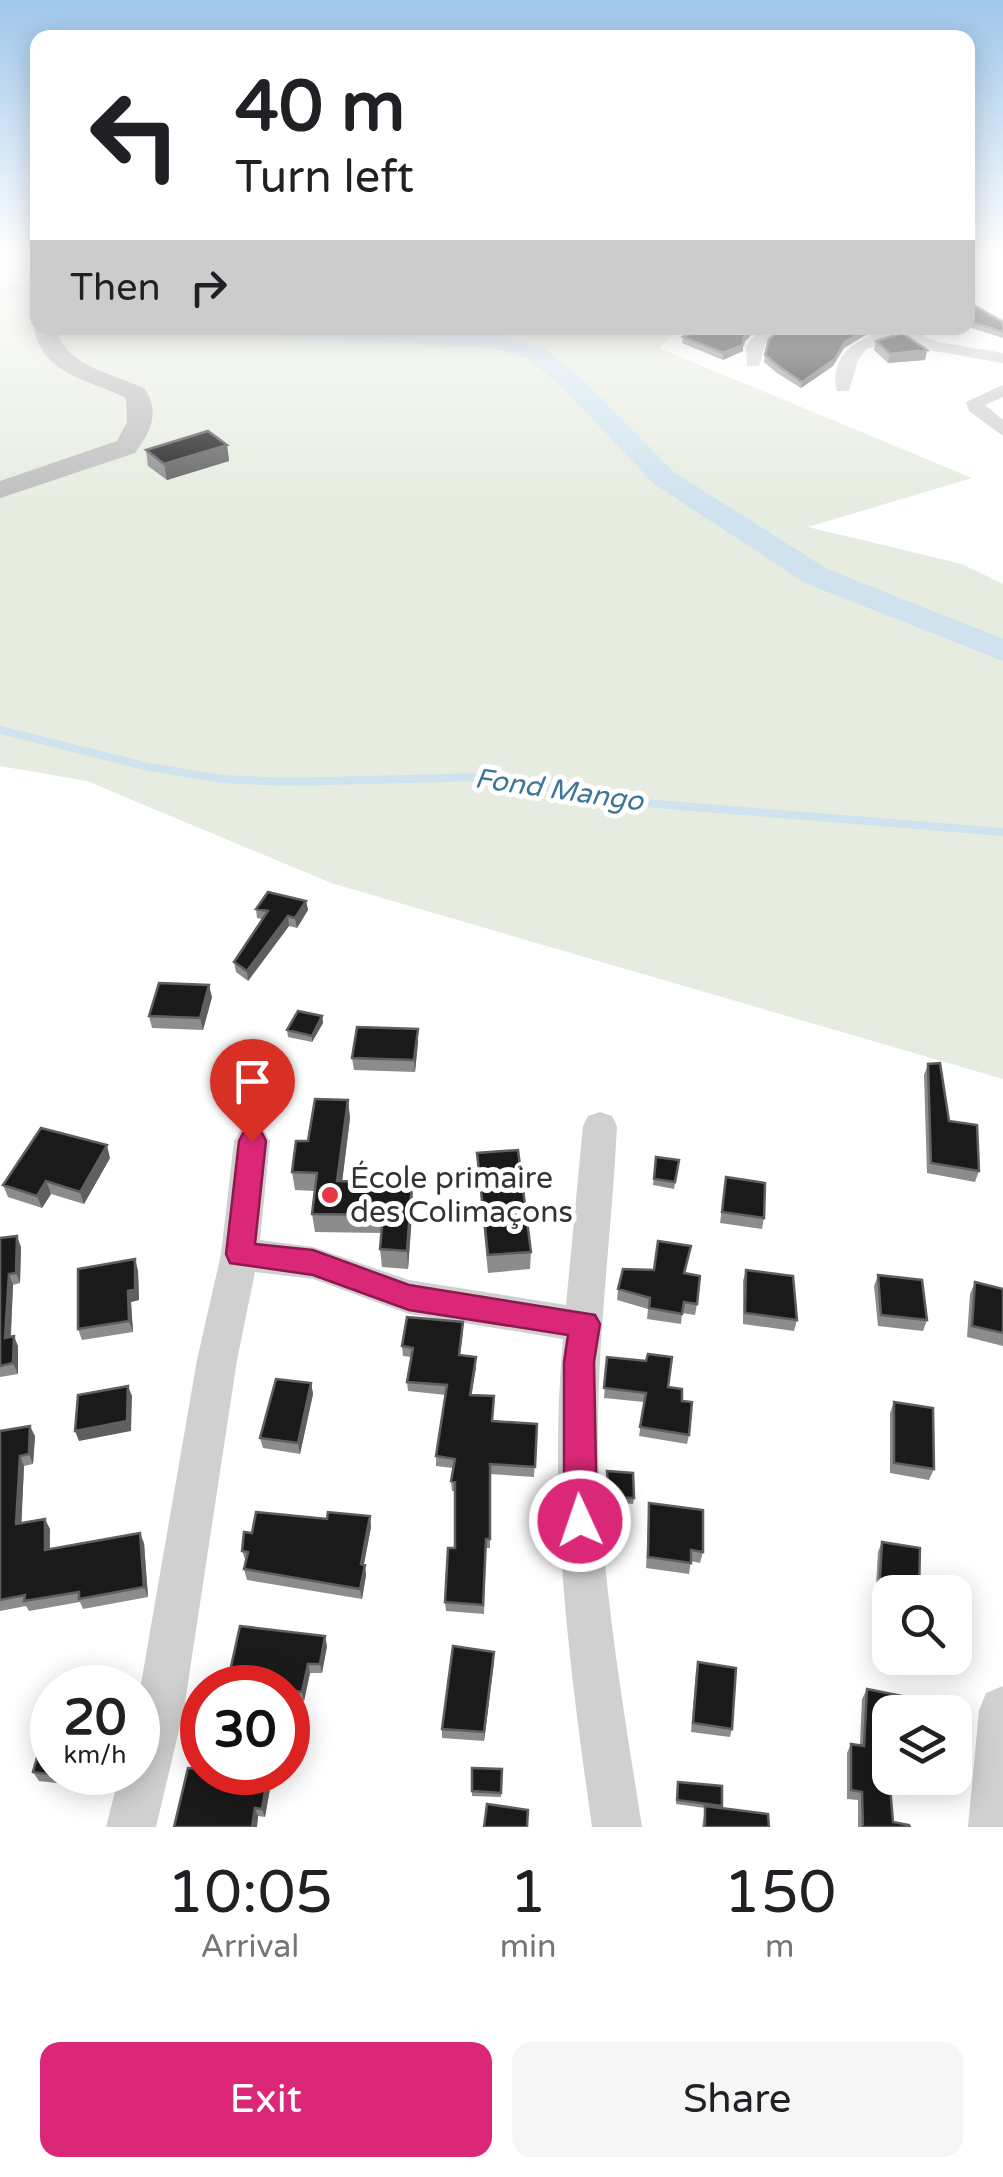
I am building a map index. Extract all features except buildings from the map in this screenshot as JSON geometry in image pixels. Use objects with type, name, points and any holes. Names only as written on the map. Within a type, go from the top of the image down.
[{"type":"main road","points":[[0,490],[126,447],[139,429],[142,403],[136,394],[69,366],[54,354],[46,339]]},
{"type":"street","points":[[753,362],[751,353],[761,339]]},
{"type":"street","points":[[843,387],[847,359],[853,349],[868,339]]},
{"type":"street","points":[[918,339],[934,346],[1003,358]]},
{"type":"street","points":[[1003,391],[975,402],[1003,430]]},
{"type":"street","points":[[600,1126],[579,1362],[578,1484],[588,1632],[618,1827]]},
{"type":"street","points":[[132,1827],[160,1709],[218,1360],[240,1254],[252,1141]]},
{"type":"street","points":[[240,1254],[313,1263],[409,1298],[585,1324]]},
{"type":"street","points":[[993,1827],[1003,1710]]},
{"type":"shaded area","points":[[0,339],[668,339],[659,348],[972,478],[808,527],[962,564],[1003,584],[1003,1079],[331,883],[87,781],[0,766]]},
{"type":"waterway","points":[[473,339],[490,340],[537,354],[574,385],[664,478],[816,576],[1003,651]]},
{"type":"waterway","name":"Fond Mango","points":[[0,730],[149,767],[221,779],[287,782],[487,777],[632,802],[1003,832]]},
{"type":"place","name":"École primaire des Colimaçons","points":[[330,1195]]},
{"type":"route","points":[[252,1141],[240,1254],[313,1263],[409,1298],[585,1324],[579,1362],[580,1521]]}]
